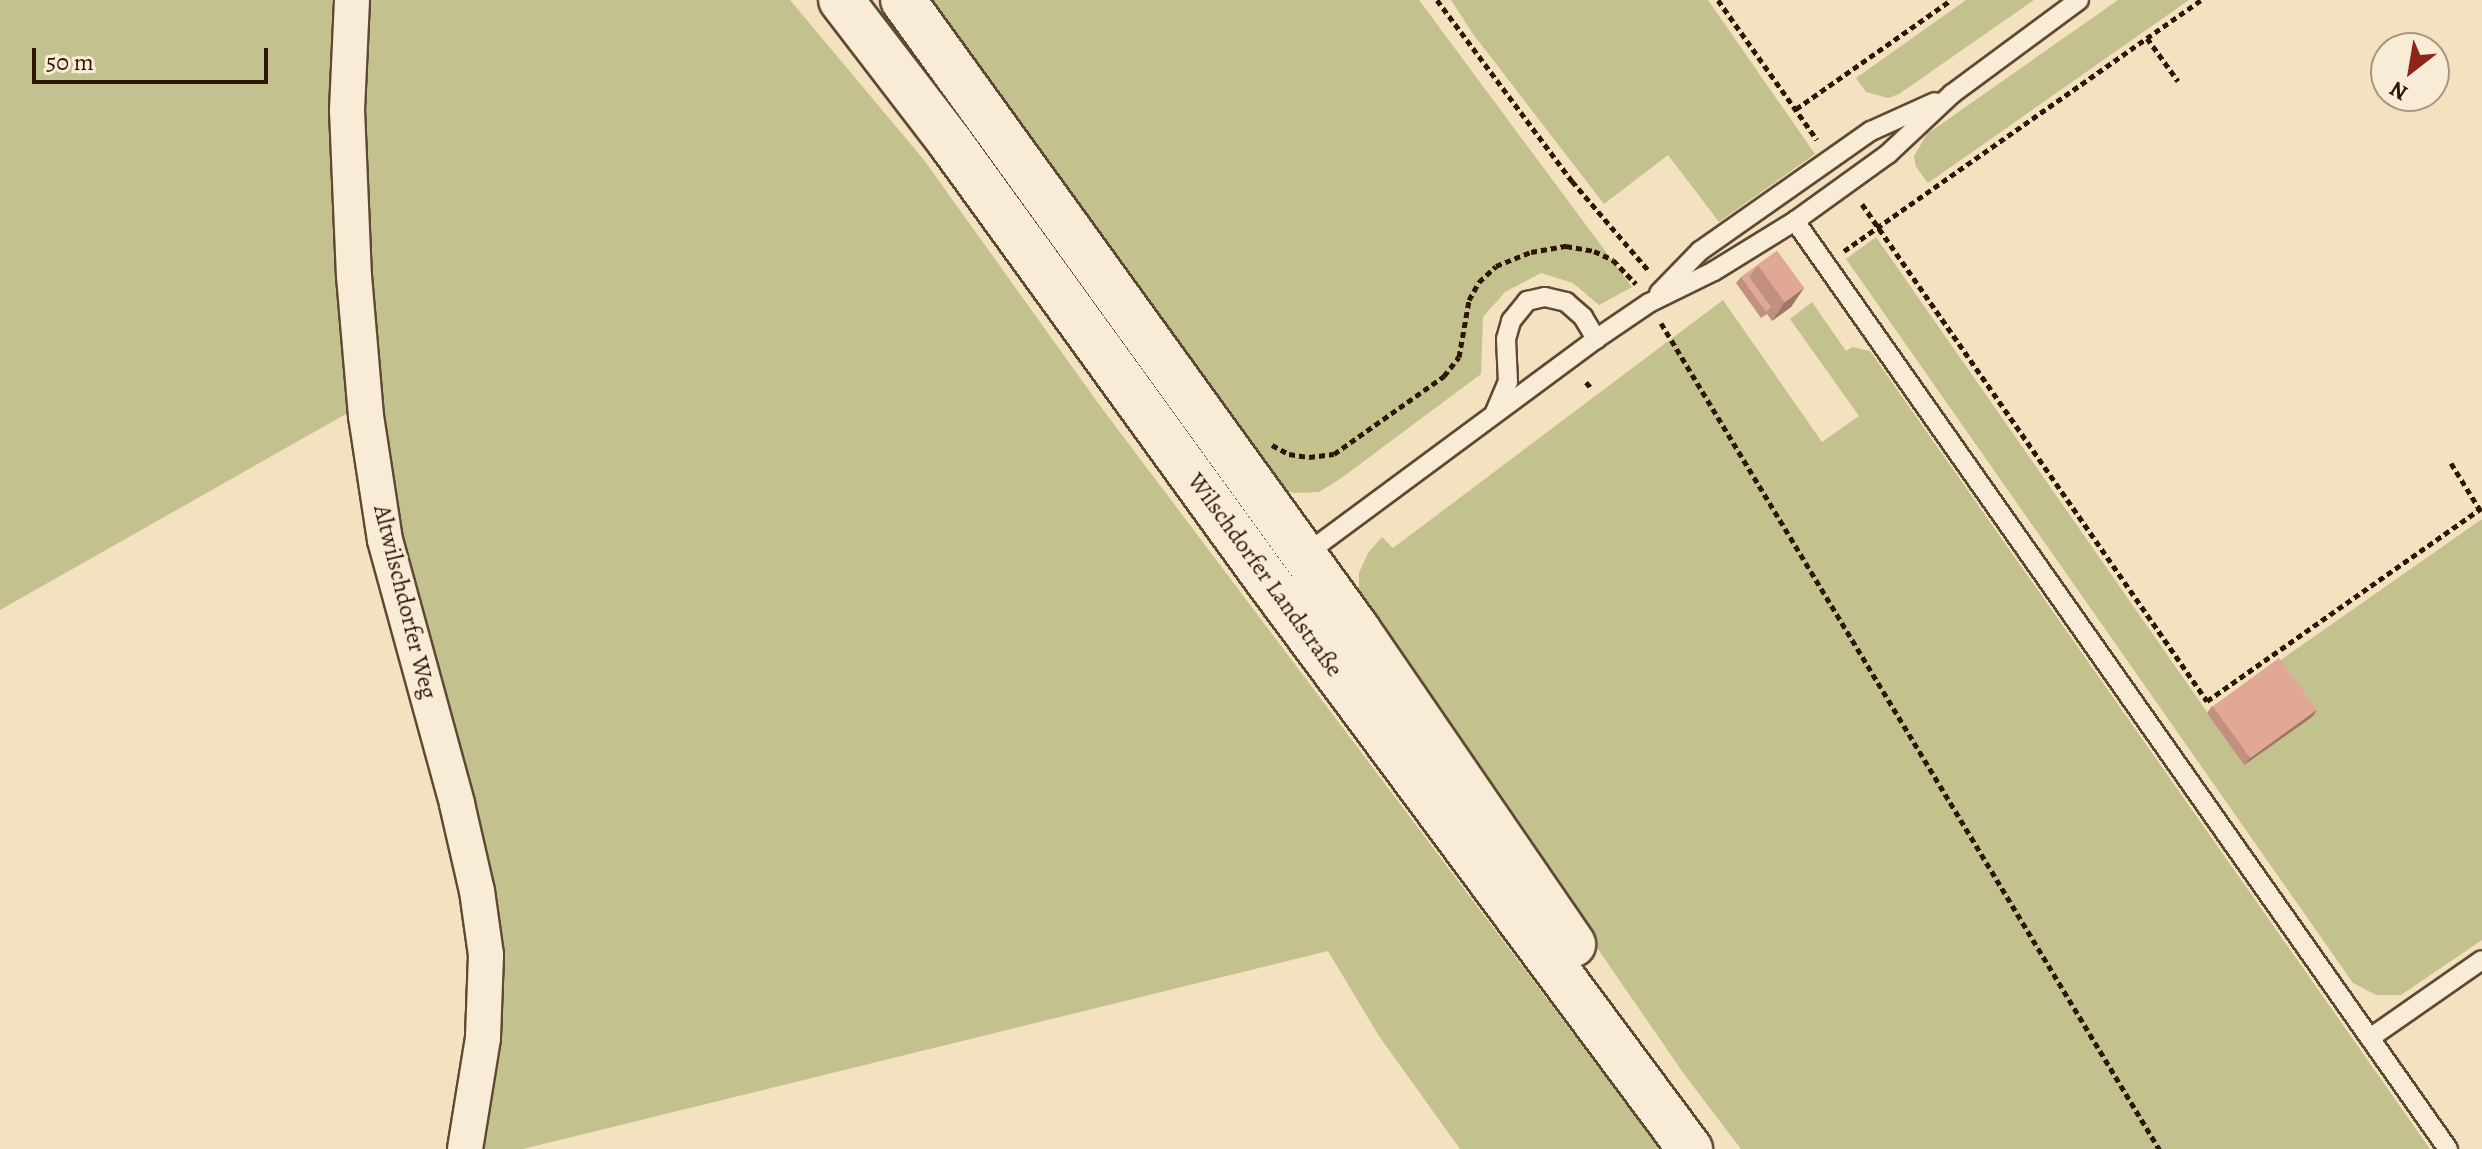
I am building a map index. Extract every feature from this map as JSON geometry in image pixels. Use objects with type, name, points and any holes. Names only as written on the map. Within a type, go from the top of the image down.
[{"type":"main road","name":"Wilschdorfer Landstraße","points":[[841,0],[1285,568],[1358,630],[1643,1046],[1723,1149]]},
{"type":"main road","name":"Wilschdorfer Landstraße","points":[[903,0],[1285,568],[1690,1149]]},
{"type":"street","name":"Altwilschdorfer Weg","points":[[352,0],[347,110],[354,276],[366,416],[385,540],[457,804],[477,891],[486,955],[483,1038],[465,1149]]},
{"type":"lane","points":[[1285,568],[1596,339],[1649,303],[1714,271],[1795,221],[1888,154],[1952,94],[2079,0]]},
{"type":"lane","points":[[1649,303],[1700,251],[1871,131],[1952,94]]},
{"type":"lane","points":[[1795,221],[2448,1149]]},
{"type":"lane","points":[[1495,412],[1508,382],[1506,339],[1511,321],[1527,301],[1545,297],[1566,302],[1583,317],[1596,339]]},
{"type":"lane","points":[[2370,1038],[2482,960]]},
{"type":"path","points":[[1437,0],[1572,181],[1649,271],[1649,303]]},
{"type":"path","points":[[1718,0],[1831,160]]},
{"type":"path","points":[[1796,109],[1951,0]]},
{"type":"path","points":[[1826,264],[2201,0]]},
{"type":"path","points":[[2147,38],[2178,81]]},
{"type":"path","points":[[1847,183],[2207,701],[2481,509],[2451,463]]},
{"type":"path","points":[[1266,440],[1289,454],[1334,454],[1444,376],[1459,357],[1469,300],[1479,282],[1496,266],[1531,252],[1566,246],[1594,251],[1613,260],[1629,274],[1649,303],[2159,1149]]},
{"type":"path","points":[[1586,382],[1591,388]]},
{"type":"shaded area","points":[[0,0],[332,0],[353,410],[0,610]]},
{"type":"shaded area","points":[[369,0],[790,0],[924,160],[1098,403],[1660,1149],[1460,1149],[1379,1036],[1328,951],[523,1149],[484,1149],[491,1096],[495,1019],[396,540],[357,183]]},
{"type":"shaded area","points":[[932,0],[1419,0],[1632,287],[1599,305],[1573,283],[1541,273],[1505,292],[1483,317],[1481,374],[1340,479],[1319,492],[1293,493],[1267,480]]},
{"type":"shaded area","points":[[1451,0],[1708,0],[1815,154],[1719,222],[1668,155],[1604,204],[1473,34]]},
{"type":"shaded area","points":[[1966,0],[2034,0],[1899,94],[1888,98],[1866,92],[1856,78]]},
{"type":"shaded area","points":[[2118,0],[2189,0],[1928,183],[1916,167],[1914,156],[1927,134]]},
{"type":"shaded area","points":[[1876,237],[2244,765],[2275,664],[2482,519],[2482,940],[2401,995],[2376,995],[2353,983],[1846,259]]},
{"type":"shaded area","points":[[1723,300],[1822,442],[1859,416],[1790,319],[1812,302],[1846,351],[1852,347],[1870,351],[2430,1149],[1741,1149],[1684,1074],[1363,608],[1359,595],[1359,573],[1368,553],[1382,537],[1393,548]]},
{"type":"building","points":[[1777,251],[1804,288],[1785,302],[1758,265]]},
{"type":"building","points":[[1770,256],[1749,277],[1771,307],[1766,312],[1741,277]]},
{"type":"building","points":[[2279,658],[2317,710],[2250,758],[2213,706]]}]
